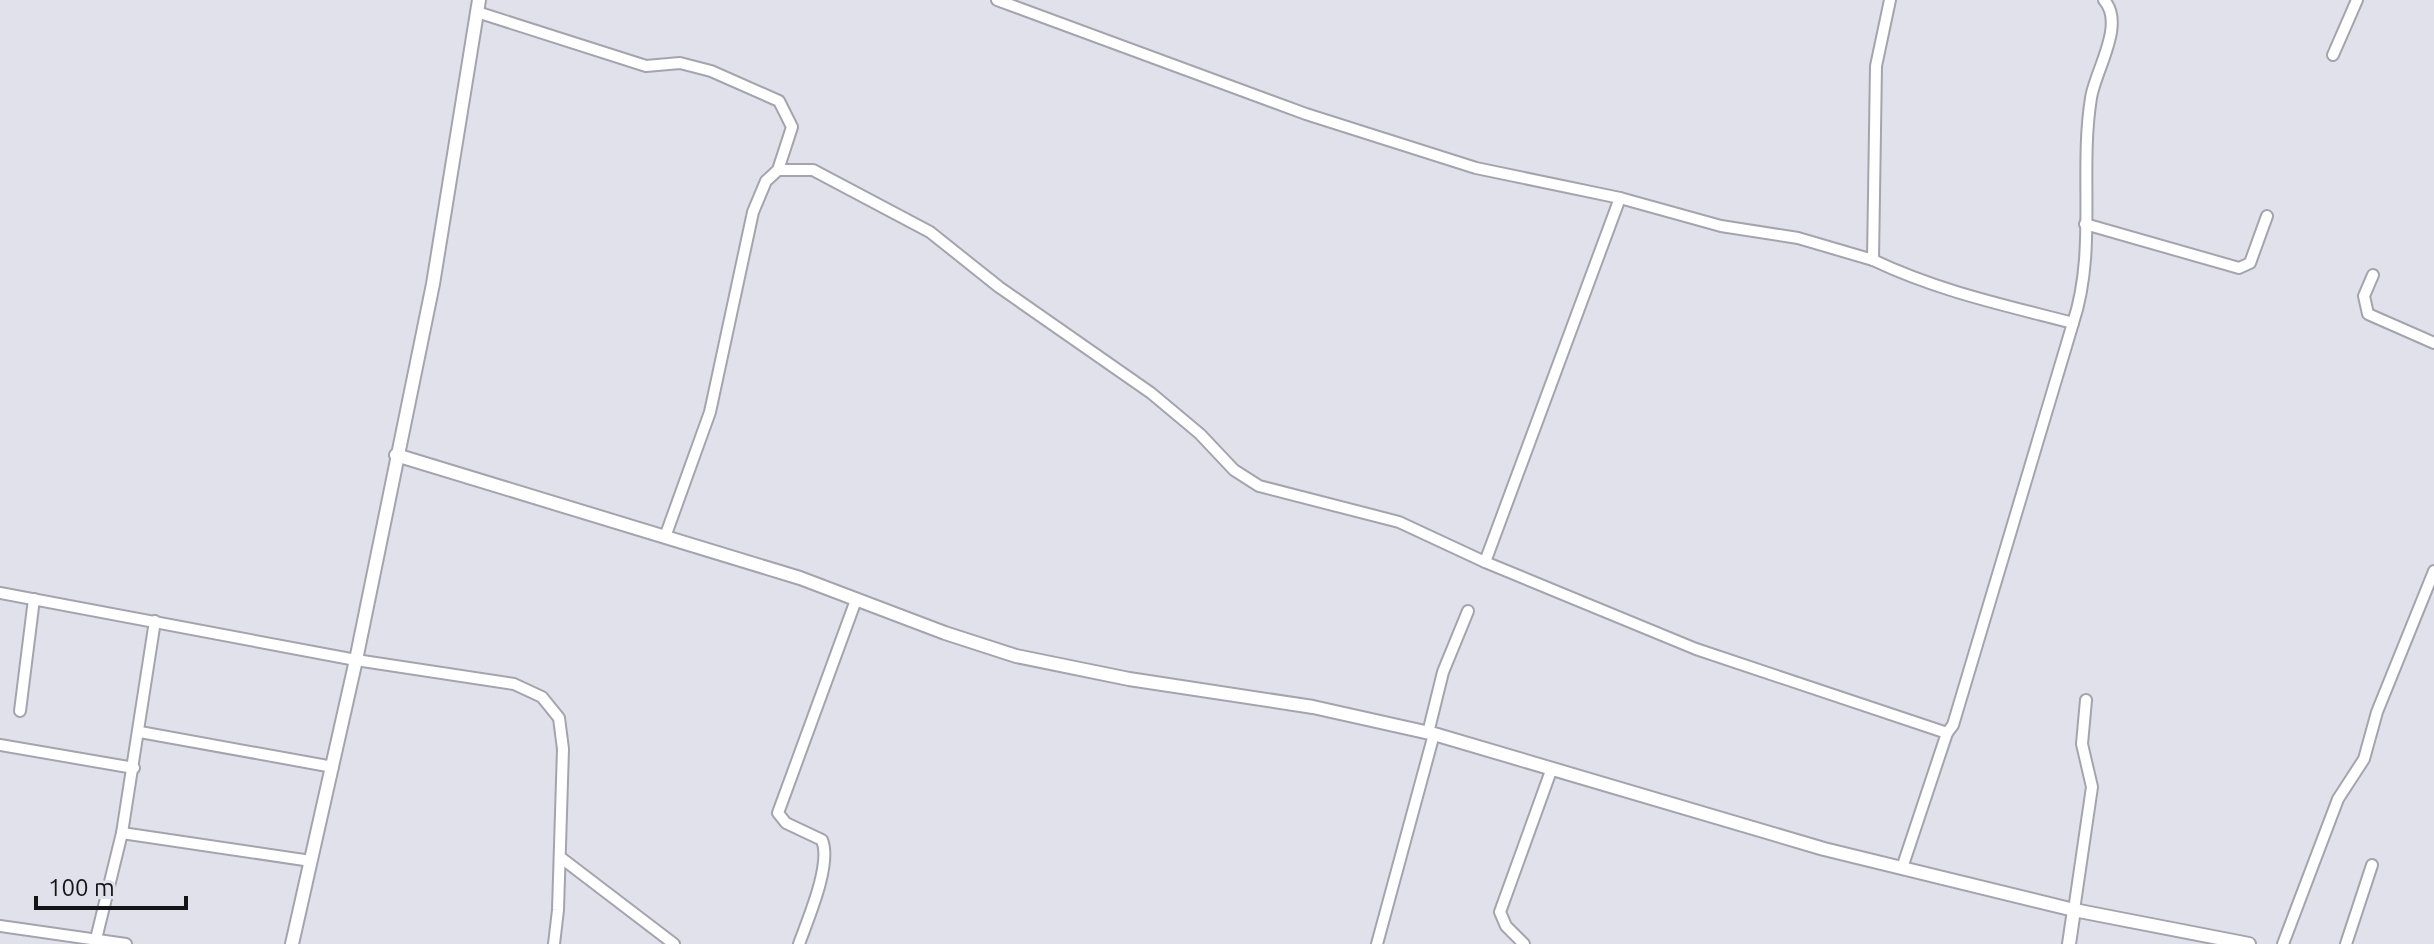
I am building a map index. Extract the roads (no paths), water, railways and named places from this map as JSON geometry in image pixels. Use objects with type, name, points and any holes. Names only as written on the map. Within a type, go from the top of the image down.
[{"type":"street","points":[[997,0],[1320,119],[1476,168],[1620,198],[1721,226],[1798,238],[1873,260],[1914,280],[1988,304],[2073,323]]},
{"type":"street","points":[[1873,260],[1873,104],[1876,66],[1890,0]]},
{"type":"street","points":[[1902,868],[1947,733],[1953,725],[2073,323],[2083,278],[2088,116],[2112,22],[2112,14],[2104,0]]},
{"type":"street","points":[[2333,55],[2357,0]]},
{"type":"street","points":[[292,944],[356,660],[433,284],[478,6],[646,66],[695,65],[779,101],[792,127],[778,170],[766,181],[753,212],[710,412],[665,537]]},
{"type":"street","points":[[778,170],[813,170],[930,232],[999,287],[1151,393],[1200,434],[1245,479],[1259,486],[1399,522],[1485,562],[1696,649],[1947,733]]},
{"type":"street","points":[[1485,562],[1620,198]]},
{"type":"street","points":[[2085,224],[2239,268],[2250,263],[2267,216]]},
{"type":"street","points":[[2373,275],[2364,296],[2368,314],[2434,343]]},
{"type":"street","points":[[396,455],[800,578],[983,646],[1041,662],[1313,707],[1431,734],[1813,846],[2074,910],[2249,944]]},
{"type":"street","points":[[2283,944],[2338,799],[2364,759],[2377,712],[2434,571]]},
{"type":"street","points":[[0,593],[356,660],[514,684],[542,697],[559,718],[563,749],[554,944]]},
{"type":"street","points":[[20,711],[34,599]]},
{"type":"street","points":[[799,944],[824,864],[825,847],[822,840],[780,818],[779,805],[856,600]]},
{"type":"street","points":[[1377,944],[1431,734],[1443,672],[1468,611]]},
{"type":"street","points":[[96,939],[122,833],[155,621]]},
{"type":"street","points":[[2069,944],[2092,787],[2082,744],[2086,700]]},
{"type":"street","points":[[140,732],[333,767]]},
{"type":"street","points":[[0,745],[134,768]]},
{"type":"street","points":[[1524,944],[1506,926],[1500,912],[1552,768]]},
{"type":"street","points":[[122,833],[311,861]]},
{"type":"street","points":[[560,857],[674,944]]},
{"type":"street","points":[[2346,944],[2372,865]]},
{"type":"street","points":[[0,926],[126,944]]}]
